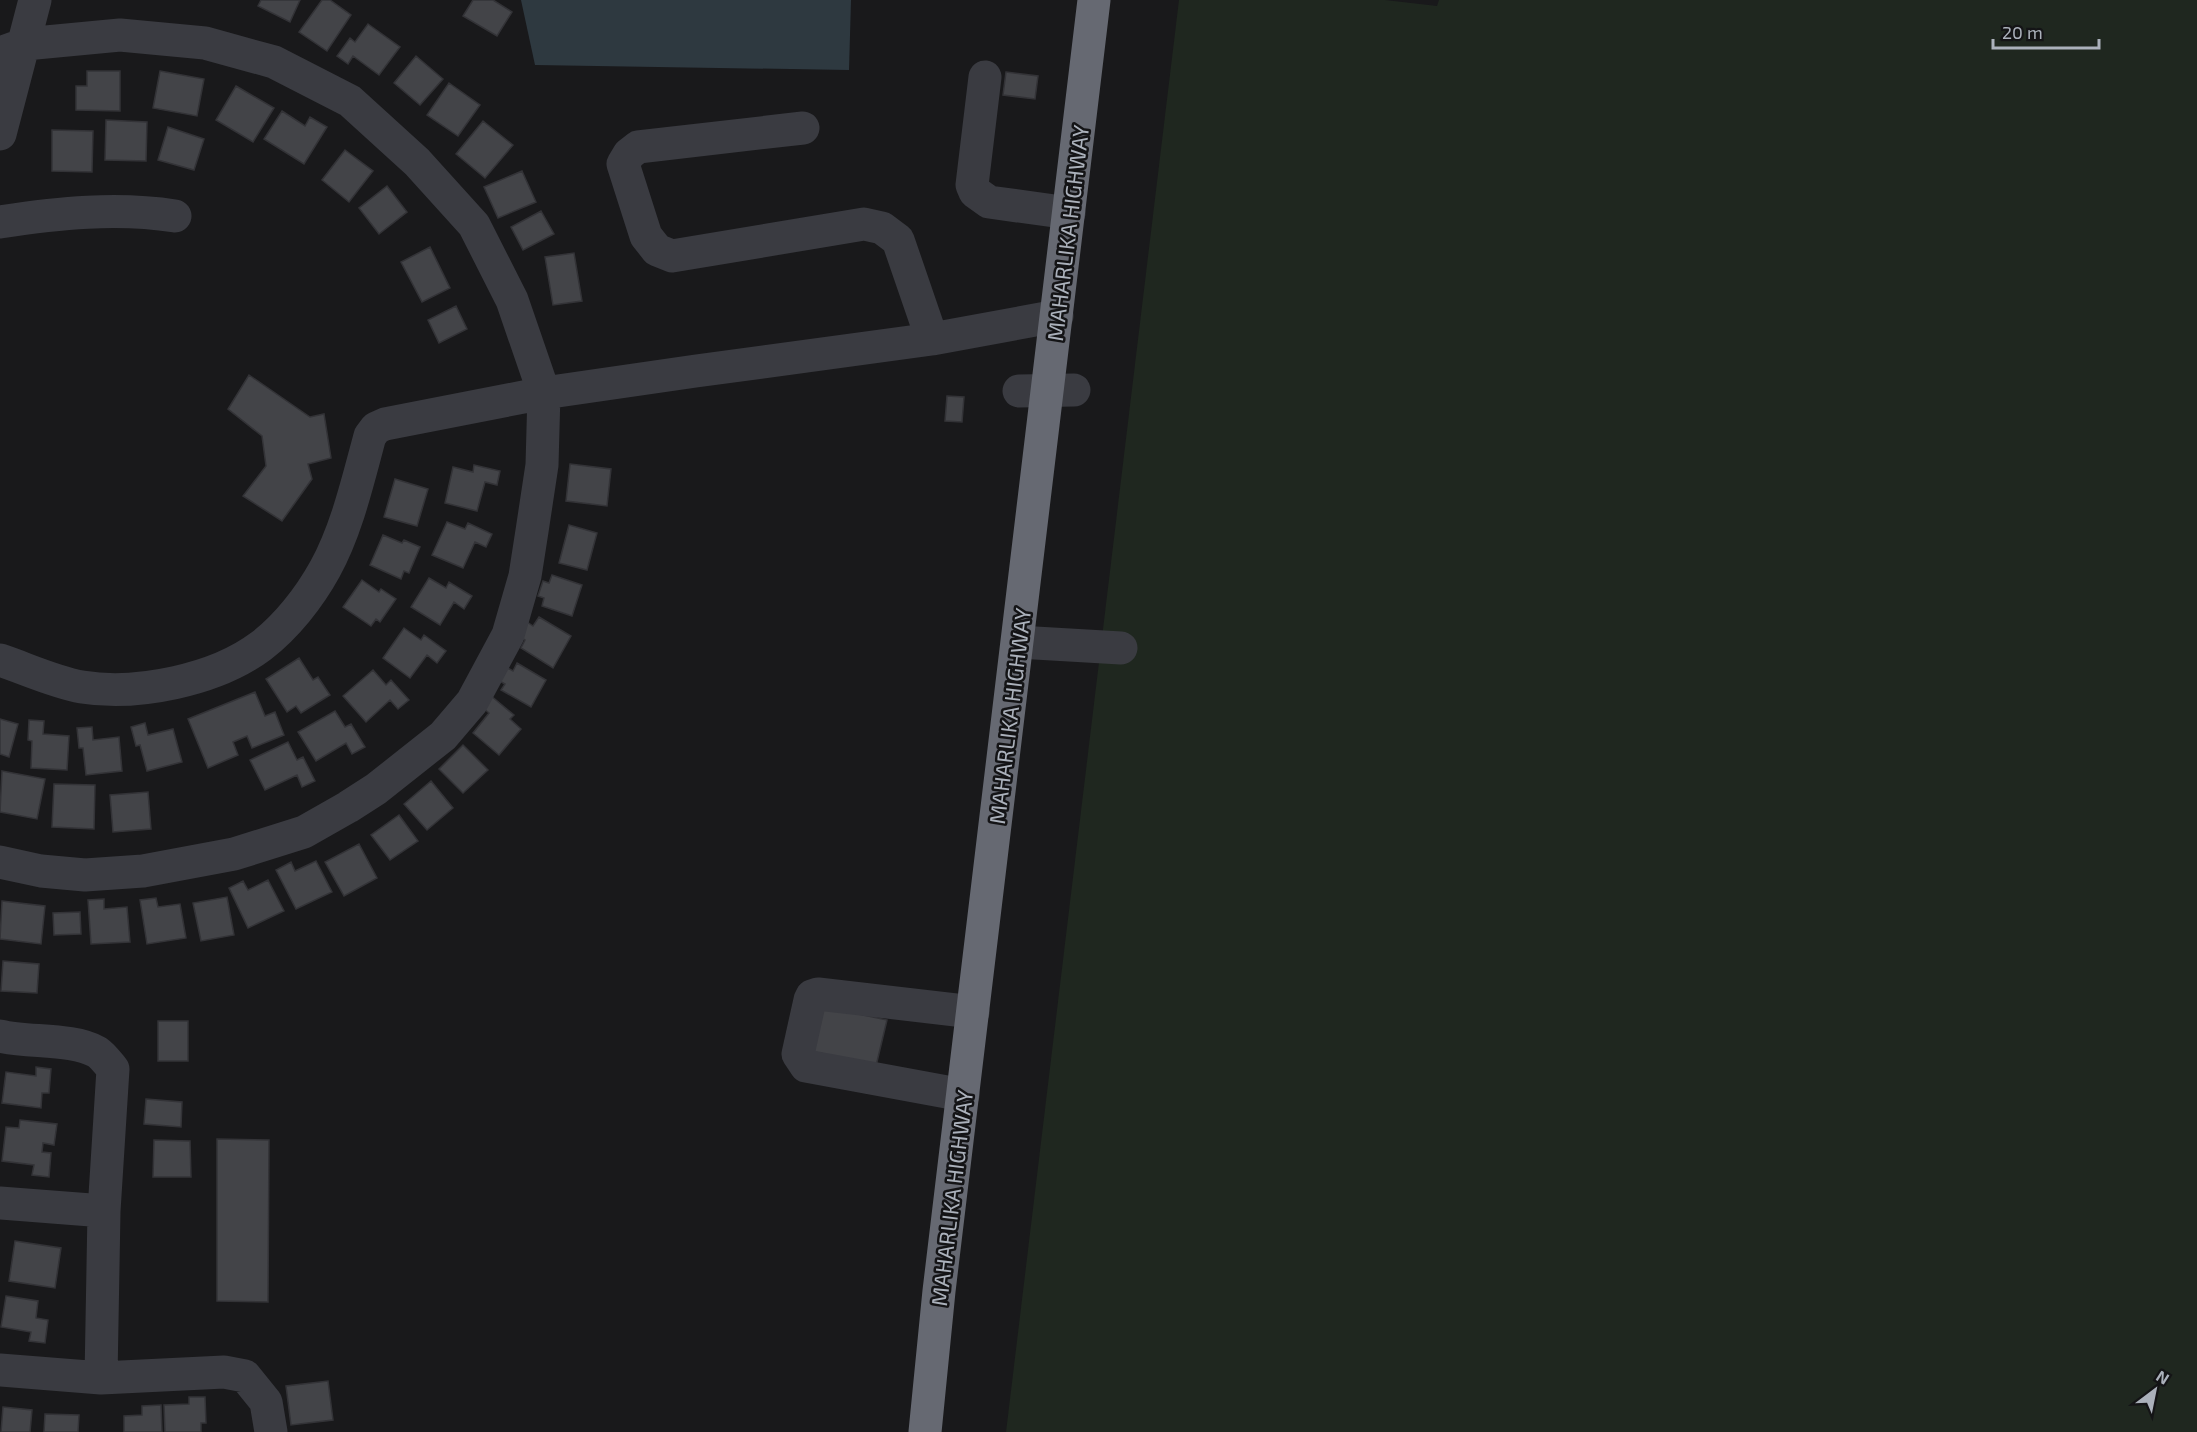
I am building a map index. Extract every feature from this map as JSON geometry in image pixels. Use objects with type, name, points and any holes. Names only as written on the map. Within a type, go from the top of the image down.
[{"type":"highway","name":"MAHARLIKA HIGHWAY","points":[[925,1432],[939,1291],[1094,0]]},
{"type":"street","points":[[0,134],[12,48],[35,0]]},
{"type":"street","points":[[0,862],[40,871],[85,875],[143,871],[234,854],[304,832],[376,789],[443,736],[472,702],[508,635],[525,576],[534,520],[542,465],[544,393],[512,300],[474,225],[417,162],[350,101],[274,62],[205,43],[120,35],[12,48]]},
{"type":"street","points":[[985,77],[972,185],[975,192],[989,202],[1069,213]]},
{"type":"street","points":[[803,128],[638,147],[629,154],[623,164],[646,236],[657,250],[672,256],[864,224],[882,228],[898,240],[932,339]]},
{"type":"street","points":[[0,222],[94,212],[141,211],[175,216]]},
{"type":"street","points":[[0,660],[36,674],[82,687],[130,689],[165,686],[197,677],[229,664],[260,647],[303,602],[325,569],[352,502],[370,436],[376,428],[385,424],[544,393],[932,339],[1057,316]]},
{"type":"street","points":[[1018,642],[1121,648]]},
{"type":"street","points":[[963,1095],[806,1066],[798,1054],[810,1000],[812,996],[818,994],[973,1012]]},
{"type":"street","points":[[0,1036],[78,1045],[97,1052],[113,1069],[104,1211],[101,1378]]},
{"type":"street","points":[[0,1203],[104,1211]]},
{"type":"street","points":[[0,1370],[101,1378],[224,1372],[245,1376],[267,1402],[271,1432]]},
{"type":"shaded area","points":[[521,0],[851,0],[849,70],[535,65]]},
{"type":"shaded area","points":[[1179,0],[1385,0],[1437,6],[1439,0],[2197,0],[2197,1432],[1006,1432]]},
{"type":"building","points":[[261,0],[300,0],[290,22],[258,6]]},
{"type":"building","points":[[322,0],[330,0],[351,15],[327,51],[299,32]]},
{"type":"building","points":[[473,0],[493,0],[512,12],[497,36],[463,16]]},
{"type":"building","points":[[368,24],[400,47],[379,75],[353,56],[348,64],[337,56],[350,38],[355,42]]},
{"type":"building","points":[[416,56],[443,79],[420,105],[394,83]]},
{"type":"building","points":[[87,71],[120,71],[120,111],[76,110],[76,86],[87,86]]},
{"type":"building","points":[[160,71],[204,79],[197,116],[153,108]]},
{"type":"building","points":[[1006,72],[1038,76],[1035,99],[1003,95]]},
{"type":"building","points":[[449,83],[480,105],[458,136],[427,115]]},
{"type":"building","points":[[236,86],[274,108],[253,142],[216,120]]},
{"type":"building","points":[[282,111],[305,126],[310,117],[327,127],[304,164],[264,139]]},
{"type":"building","points":[[106,120],[147,122],[146,161],[105,160]]},
{"type":"building","points":[[483,121],[513,145],[485,178],[456,154]]},
{"type":"building","points":[[168,127],[204,139],[194,170],[158,160]]},
{"type":"building","points":[[52,130],[93,131],[92,172],[52,171]]},
{"type":"building","points":[[345,150],[373,171],[349,202],[322,180]]},
{"type":"building","points":[[522,171],[536,202],[498,218],[484,187]]},
{"type":"building","points":[[387,186],[407,212],[379,234],[359,208]]},
{"type":"building","points":[[541,211],[554,234],[523,250],[511,227]]},
{"type":"building","points":[[430,247],[450,288],[422,302],[401,262]]},
{"type":"building","points":[[574,253],[582,301],[553,305],[545,257]]},
{"type":"building","points":[[456,306],[467,329],[439,343],[428,320]]},
{"type":"building","points":[[249,375],[310,417],[324,414],[331,458],[308,464],[312,479],[282,521],[243,496],[266,466],[262,436],[228,409]]},
{"type":"building","points":[[947,396],[964,397],[962,422],[945,421]]},
{"type":"building","points":[[570,464],[611,469],[607,506],[566,501]]},
{"type":"building","points":[[474,465],[500,471],[497,485],[485,482],[477,511],[445,503],[453,467],[473,472]]},
{"type":"building","points":[[395,479],[428,489],[417,526],[384,517]]},
{"type":"building","points":[[447,522],[465,529],[468,523],[492,534],[486,547],[475,542],[463,568],[432,555]]},
{"type":"building","points":[[569,525],[597,533],[587,570],[559,563]]},
{"type":"building","points":[[383,535],[420,547],[409,573],[404,571],[401,579],[370,565]]},
{"type":"building","points":[[552,575],[582,585],[572,616],[542,606],[544,598],[538,596],[543,581],[549,583]]},
{"type":"building","points":[[429,578],[446,588],[449,582],[472,596],[464,609],[454,602],[440,625],[411,607]]},
{"type":"building","points":[[362,580],[379,592],[381,589],[396,599],[380,622],[376,619],[371,626],[343,607]]},
{"type":"building","points":[[539,617],[571,636],[553,668],[521,648],[525,640],[519,636],[527,622],[533,626]]},
{"type":"building","points":[[404,628],[421,640],[424,635],[446,651],[437,663],[427,655],[410,678],[383,658]]},
{"type":"building","points":[[299,658],[313,680],[318,677],[330,695],[301,713],[296,706],[287,712],[266,679]]},
{"type":"building","points":[[517,663],[546,680],[531,707],[501,690],[505,684],[498,680],[506,667],[513,671]]},
{"type":"building","points":[[373,670],[386,685],[391,680],[409,700],[398,709],[390,700],[366,722],[343,696]]},
{"type":"building","points":[[255,692],[265,716],[275,712],[284,735],[252,748],[247,736],[233,742],[238,755],[208,768],[188,719]]},
{"type":"building","points":[[490,695],[514,715],[510,719],[521,729],[499,755],[473,733],[489,713],[481,706]]},
{"type":"building","points":[[335,711],[345,727],[351,724],[365,747],[352,754],[346,743],[316,761],[298,732]]},
{"type":"building","points":[[0,719],[18,724],[9,757],[0,754]]},
{"type":"building","points":[[29,720],[44,721],[43,734],[69,736],[67,770],[31,768],[32,741],[28,740]]},
{"type":"building","points":[[145,723],[148,735],[173,729],[182,762],[147,771],[140,745],[136,746],[131,727]]},
{"type":"building","points":[[92,727],[93,740],[119,737],[122,771],[86,775],[83,748],[79,748],[77,728]]},
{"type":"building","points":[[288,742],[297,760],[303,757],[315,781],[302,787],[297,775],[265,790],[250,760]]},
{"type":"building","points":[[463,745],[488,770],[463,793],[439,769]]},
{"type":"building","points":[[2,771],[45,779],[37,819],[0,812]]},
{"type":"building","points":[[431,781],[453,808],[427,830],[404,804]]},
{"type":"building","points":[[54,784],[95,785],[94,829],[52,827]]},
{"type":"building","points":[[148,792],[151,829],[113,832],[110,795]]},
{"type":"building","points":[[399,815],[418,841],[390,860],[371,835]]},
{"type":"building","points":[[359,844],[377,878],[344,896],[325,862]]},
{"type":"building","points":[[316,861],[332,892],[296,909],[276,870],[291,862],[295,871]]},
{"type":"building","points":[[268,880],[284,911],[248,928],[229,888],[243,881],[248,890]]},
{"type":"building","points":[[227,897],[234,935],[201,941],[193,903]]},
{"type":"building","points":[[156,898],[158,907],[180,904],[186,938],[147,944],[140,900]]},
{"type":"building","points":[[104,899],[104,909],[127,907],[130,942],[91,944],[88,900]]},
{"type":"building","points":[[2,901],[45,906],[41,944],[0,939]]},
{"type":"building","points":[[80,912],[81,934],[54,935],[53,913]]},
{"type":"building","points":[[3,961],[39,964],[37,993],[1,991]]},
{"type":"building","points":[[816,1005],[887,1020],[876,1066],[806,1050]]},
{"type":"building","points":[[158,1021],[188,1021],[188,1061],[158,1061]]},
{"type":"building","points":[[36,1067],[51,1069],[49,1093],[42,1093],[41,1108],[2,1103],[6,1072],[36,1076]]},
{"type":"building","points":[[146,1099],[182,1102],[181,1127],[144,1124]]},
{"type":"building","points":[[20,1120],[57,1124],[54,1145],[43,1143],[42,1152],[51,1153],[49,1177],[32,1175],[34,1165],[2,1161],[6,1127],[19,1128]]},
{"type":"building","points":[[217,1139],[269,1140],[268,1302],[217,1301]]},
{"type":"building","points":[[154,1140],[190,1141],[191,1177],[153,1177]]},
{"type":"building","points":[[15,1241],[61,1248],[55,1288],[9,1281]]},
{"type":"building","points":[[6,1296],[38,1301],[36,1318],[48,1320],[45,1343],[29,1341],[31,1332],[1,1327]]},
{"type":"building","points":[[328,1381],[333,1420],[291,1425],[286,1386]]},
{"type":"building","points":[[189,1397],[205,1397],[206,1423],[201,1423],[201,1432],[165,1432],[164,1405],[189,1404]]},
{"type":"building","points":[[161,1405],[162,1432],[124,1432],[124,1416],[142,1415],[142,1406]]},
{"type":"building","points":[[3,1407],[32,1410],[30,1432],[1,1432]]},
{"type":"building","points":[[45,1414],[79,1415],[78,1432],[44,1432]]}]
